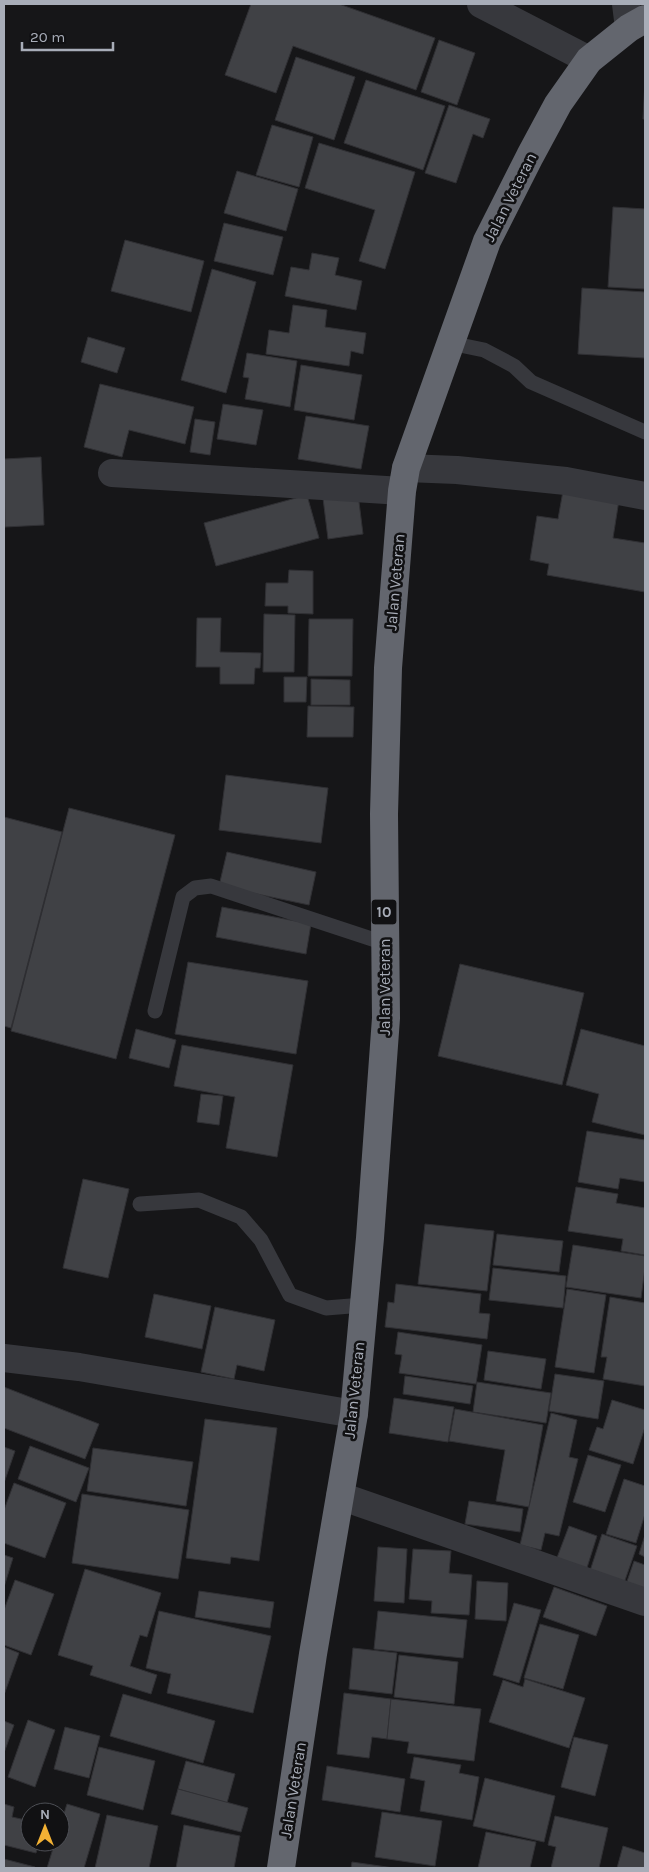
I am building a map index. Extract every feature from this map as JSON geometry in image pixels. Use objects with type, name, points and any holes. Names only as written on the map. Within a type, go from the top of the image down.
[{"type":"highway","name":"Jalan Veteran","points":[[281,1868],[313,1654],[354,1414],[370,1238],[386,1018],[384,814],[388,668],[404,480],[487,241],[558,104],[589,60],[633,17]]},
{"type":"street","points":[[481,4],[589,60]]},
{"type":"street","points":[[112,473],[404,480],[457,470],[566,481],[645,496]]},
{"type":"street","points":[[4,1358],[79,1367],[354,1414]]},
{"type":"street","points":[[340,1496],[645,1602]]},
{"type":"lane","points":[[450,344],[484,350],[514,366],[531,382],[645,432]]},
{"type":"lane","points":[[155,1011],[183,897],[195,888],[211,886],[384,943]]},
{"type":"lane","points":[[140,1204],[199,1200],[241,1217],[261,1240],[290,1295],[326,1308],[363,1305]]},
{"type":"building","points":[[251,4],[339,4],[435,38],[416,90],[293,46],[276,93],[225,75]]},
{"type":"building","points":[[439,40],[475,53],[457,105],[421,92]]},
{"type":"building","points":[[296,57],[355,77],[334,140],[275,120]]},
{"type":"building","points":[[366,80],[445,106],[423,170],[344,143]]},
{"type":"building","points":[[645,81],[645,119],[643,119]]},
{"type":"building","points":[[449,105],[490,119],[483,138],[473,134],[456,183],[425,173]]},
{"type":"building","points":[[272,125],[313,137],[299,187],[256,175]]},
{"type":"building","points":[[319,143],[415,172],[385,269],[359,261],[375,210],[305,188]]},
{"type":"building","points":[[237,171],[298,189],[286,231],[224,213]]},
{"type":"building","points":[[613,207],[645,209],[645,289],[608,287]]},
{"type":"building","points":[[224,223],[283,237],[273,275],[214,261]]},
{"type":"building","points":[[125,240],[204,261],[191,312],[111,291]]},
{"type":"building","points":[[312,253],[339,258],[335,275],[362,281],[356,310],[285,296],[291,267],[309,270]]},
{"type":"building","points":[[212,269],[256,282],[226,393],[181,380]]},
{"type":"building","points":[[582,288],[645,292],[645,358],[578,354]]},
{"type":"building","points":[[293,305],[327,310],[325,327],[366,333],[363,354],[351,351],[349,366],[266,354],[269,330],[289,333]]},
{"type":"building","points":[[88,337],[125,348],[117,373],[81,362]]},
{"type":"building","points":[[247,353],[297,361],[290,407],[245,399],[249,378],[243,377]]},
{"type":"building","points":[[301,365],[362,375],[354,420],[294,410]]},
{"type":"building","points":[[100,384],[194,407],[185,444],[129,430],[122,457],[84,447]]},
{"type":"building","points":[[223,404],[263,410],[256,445],[217,439]]},
{"type":"building","points":[[306,416],[369,426],[361,469],[298,459]]},
{"type":"building","points":[[195,419],[215,422],[210,455],[190,452]]},
{"type":"building","points":[[41,457],[44,525],[5,527],[4,459]]},
{"type":"building","points":[[563,491],[619,500],[613,538],[645,543],[645,592],[547,575],[549,564],[530,560],[537,516],[558,519]]},
{"type":"building","points":[[358,494],[363,534],[328,539],[323,498]]},
{"type":"building","points":[[307,495],[319,538],[216,566],[204,523]]},
{"type":"building","points":[[289,570],[313,571],[313,614],[288,613],[288,606],[265,606],[266,583],[288,583]]},
{"type":"building","points":[[264,614],[295,615],[294,672],[263,672]]},
{"type":"building","points":[[197,618],[221,618],[220,652],[261,653],[260,668],[255,668],[254,684],[220,684],[220,667],[196,667]]},
{"type":"building","points":[[309,619],[353,619],[352,676],[308,676]]},
{"type":"building","points":[[284,677],[307,677],[306,702],[284,702]]},
{"type":"building","points":[[311,679],[350,680],[350,705],[311,705]]},
{"type":"building","points":[[308,706],[354,707],[353,737],[307,737]]},
{"type":"building","points":[[226,775],[328,788],[321,843],[219,830]]},
{"type":"building","points":[[69,808],[175,835],[116,1059],[11,1031]]},
{"type":"building","points":[[4,817],[62,832],[11,1028],[4,1026]]},
{"type":"building","points":[[227,852],[316,872],[309,905],[219,886]]},
{"type":"building","points":[[222,907],[311,924],[306,954],[216,937]]},
{"type":"building","points":[[188,962],[308,981],[296,1054],[175,1034]]},
{"type":"building","points":[[460,964],[584,993],[562,1085],[438,1056]]},
{"type":"building","points":[[136,1029],[176,1040],[169,1068],[129,1058]]},
{"type":"building","points":[[581,1029],[645,1046],[645,1135],[592,1122],[599,1094],[566,1085]]},
{"type":"building","points":[[182,1045],[293,1065],[277,1157],[226,1148],[235,1097],[174,1086]]},
{"type":"building","points":[[201,1094],[223,1096],[219,1125],[197,1122]]},
{"type":"building","points":[[587,1131],[645,1140],[645,1182],[620,1178],[618,1189],[578,1182]]},
{"type":"building","points":[[83,1179],[129,1189],[108,1278],[63,1268]]},
{"type":"building","points":[[576,1187],[618,1194],[616,1203],[645,1208],[645,1255],[621,1251],[623,1239],[568,1231]]},
{"type":"building","points":[[425,1224],[494,1231],[487,1291],[418,1284]]},
{"type":"building","points":[[497,1234],[563,1241],[559,1272],[493,1265]]},
{"type":"building","points":[[573,1245],[645,1256],[641,1298],[566,1287]]},
{"type":"building","points":[[493,1268],[566,1276],[563,1308],[489,1300]]},
{"type":"building","points":[[396,1284],[481,1294],[479,1313],[490,1314],[487,1339],[385,1327],[388,1302],[394,1303]]},
{"type":"building","points":[[567,1289],[606,1295],[594,1373],[555,1367]]},
{"type":"building","points":[[154,1294],[211,1306],[202,1349],[145,1337]]},
{"type":"building","points":[[610,1297],[645,1303],[645,1386],[603,1379],[607,1357],[601,1357]]},
{"type":"building","points":[[215,1307],[275,1320],[264,1371],[237,1365],[234,1379],[201,1372]]},
{"type":"building","points":[[398,1332],[482,1345],[476,1384],[399,1373],[402,1355],[395,1354]]},
{"type":"building","points":[[488,1351],[546,1359],[541,1389],[484,1380]]},
{"type":"building","points":[[555,1374],[604,1381],[598,1419],[549,1411]]},
{"type":"building","points":[[405,1376],[473,1386],[470,1404],[403,1394]]},
{"type":"building","points":[[477,1382],[551,1393],[546,1423],[473,1412]]},
{"type":"building","points":[[4,1387],[99,1424],[85,1459],[4,1428]]},
{"type":"building","points":[[394,1398],[454,1407],[448,1442],[389,1433]]},
{"type":"building","points":[[612,1400],[645,1410],[645,1427],[633,1464],[589,1450],[597,1427],[603,1429]]},
{"type":"building","points":[[455,1409],[543,1425],[529,1507],[496,1501],[505,1450],[449,1441]]},
{"type":"building","points":[[551,1413],[577,1420],[569,1457],[578,1459],[559,1536],[545,1533],[541,1550],[520,1545]]},
{"type":"building","points":[[205,1419],[277,1428],[259,1561],[231,1557],[230,1564],[186,1558]]},
{"type":"building","points":[[30,1446],[89,1468],[76,1502],[18,1479]]},
{"type":"building","points":[[4,1447],[15,1451],[4,1483]]},
{"type":"building","points":[[93,1448],[193,1462],[186,1506],[87,1491]]},
{"type":"building","points":[[588,1455],[621,1465],[605,1512],[573,1502]]},
{"type":"building","points":[[624,1479],[645,1486],[645,1514],[636,1543],[606,1534]]},
{"type":"building","points":[[14,1483],[66,1503],[45,1558],[4,1543],[4,1510]]},
{"type":"building","points":[[82,1494],[189,1510],[178,1579],[72,1563]]},
{"type":"building","points":[[469,1501],[523,1509],[520,1532],[465,1524]]},
{"type":"building","points":[[569,1526],[597,1536],[585,1574],[555,1563]]},
{"type":"building","points":[[602,1534],[637,1546],[623,1586],[589,1574]]},
{"type":"building","points":[[645,1535],[645,1557],[639,1554]]},
{"type":"building","points":[[378,1547],[407,1549],[404,1603],[374,1601]]},
{"type":"building","points":[[413,1549],[451,1551],[449,1573],[472,1575],[469,1615],[431,1613],[432,1601],[409,1599]]},
{"type":"building","points":[[4,1555],[13,1558],[4,1587]]},
{"type":"building","points":[[634,1561],[645,1565],[645,1597],[624,1590]]},
{"type":"building","points":[[85,1569],[161,1593],[147,1637],[140,1635],[130,1666],[157,1675],[151,1694],[90,1675],[93,1666],[58,1655]]},
{"type":"building","points":[[15,1580],[54,1594],[31,1655],[4,1645],[4,1610]]},
{"type":"building","points":[[477,1581],[508,1583],[506,1621],[475,1619]]},
{"type":"building","points":[[554,1587],[607,1606],[596,1636],[543,1617]]},
{"type":"building","points":[[199,1591],[274,1602],[270,1628],[195,1617]]},
{"type":"building","points":[[514,1603],[541,1610],[519,1683],[493,1675]]},
{"type":"building","points":[[159,1611],[271,1636],[253,1713],[167,1693],[171,1674],[146,1668]]},
{"type":"building","points":[[378,1611],[467,1620],[463,1658],[374,1649]]},
{"type":"building","points":[[540,1624],[579,1635],[563,1689],[524,1678]]},
{"type":"building","points":[[4,1647],[19,1653],[4,1695]]},
{"type":"building","points":[[353,1648],[397,1653],[392,1694],[349,1689]]},
{"type":"building","points":[[399,1655],[458,1662],[454,1704],[394,1697]]},
{"type":"building","points":[[525,1679],[585,1698],[569,1748],[489,1722],[503,1680],[523,1687]]},
{"type":"building","points":[[344,1693],[391,1699],[387,1739],[372,1737],[369,1758],[337,1754]]},
{"type":"building","points":[[123,1694],[215,1721],[203,1763],[110,1736]]},
{"type":"building","points":[[391,1699],[481,1709],[474,1761],[407,1753],[409,1742],[387,1739]]},
{"type":"building","points":[[28,1720],[55,1730],[35,1787],[8,1777]]},
{"type":"building","points":[[4,1721],[14,1725],[4,1753]]},
{"type":"building","points":[[65,1727],[100,1736],[89,1778],[54,1769]]},
{"type":"building","points":[[574,1737],[608,1745],[595,1796],[561,1787]]},
{"type":"building","points":[[99,1747],[155,1761],[143,1810],[87,1795]]},
{"type":"building","points":[[414,1757],[461,1765],[459,1773],[479,1777],[472,1820],[420,1811],[425,1781],[410,1778]]},
{"type":"building","points":[[186,1761],[235,1774],[227,1803],[178,1789]]},
{"type":"building","points":[[327,1766],[405,1779],[400,1812],[322,1800]]},
{"type":"building","points":[[485,1778],[555,1796],[544,1842],[473,1826]]},
{"type":"building","points":[[178,1789],[248,1808],[241,1832],[171,1814]]},
{"type":"building","points":[[4,1804],[14,1807],[12,1817],[20,1819],[20,1849],[4,1845]]},
{"type":"building","points":[[70,1805],[100,1814],[84,1868],[47,1868],[52,1852],[70,1852]]},
{"type":"building","points":[[382,1812],[442,1821],[435,1866],[375,1857]]},
{"type":"building","points":[[107,1815],[158,1826],[149,1868],[95,1868]]},
{"type":"building","points":[[555,1816],[608,1828],[599,1868],[551,1868],[556,1847],[548,1845]]},
{"type":"building","points":[[184,1825],[240,1836],[234,1868],[176,1868]]},
{"type":"building","points":[[486,1832],[536,1842],[530,1868],[478,1868]]},
{"type":"building","points":[[623,1846],[645,1853],[645,1868],[617,1868]]},
{"type":"building","points":[[4,1859],[35,1867],[35,1868],[4,1868]]},
{"type":"building","points":[[352,1862],[394,1868],[351,1868]]}]
